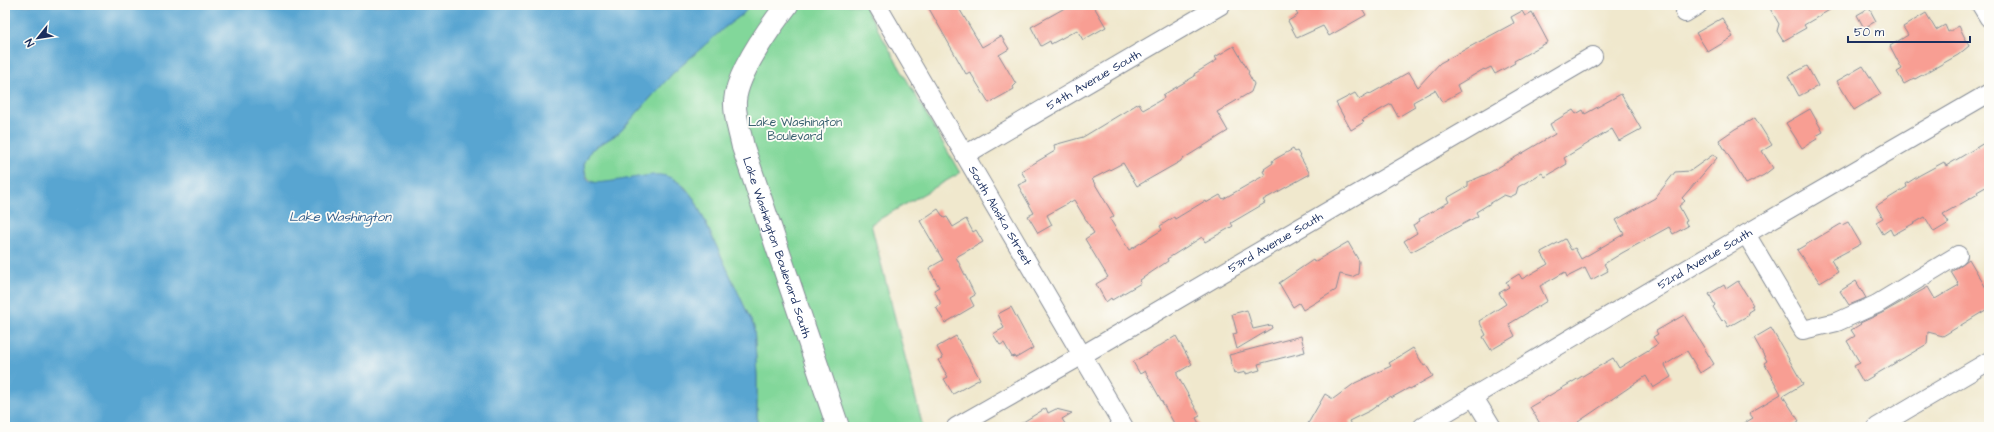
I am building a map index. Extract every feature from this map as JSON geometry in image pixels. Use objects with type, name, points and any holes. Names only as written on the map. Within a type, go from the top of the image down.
[{"type":"main road","name":"Lake Washington Boulevard South","points":[[787,5],[773,23],[758,47],[740,84],[735,101],[736,116],[743,147],[838,427]]},
{"type":"street","name":"South Alaska Street","points":[[877,5],[1081,356],[1124,427]]},
{"type":"street","name":"54th Avenue South","points":[[965,155],[1221,5]]},
{"type":"street","points":[[1981,5],[1989,18]]},
{"type":"street","name":"53rd Avenue South","points":[[956,427],[1081,356],[1593,56]]},
{"type":"street","name":"52nd Avenue South","points":[[1422,427],[1746,234],[1989,93]]},
{"type":"street","points":[[1746,234],[1803,330],[1838,322],[1877,304],[1958,256]]},
{"type":"street","points":[[1877,427],[1989,361]]},
{"type":"street","points":[[1473,396],[1492,427]]},
{"type":"green space","name":"Lake Washington Boulevard","points":[[750,5],[864,5],[960,173],[871,224],[923,427],[757,427],[757,376],[754,327],[695,200],[685,187],[674,179],[599,184],[592,181],[586,174],[584,164],[591,150],[619,133],[672,74],[724,28],[743,14]]},
{"type":"water","name":"Lake Washington","points":[[5,5],[750,5],[743,14],[724,28],[672,74],[619,133],[591,150],[584,164],[586,176],[590,181],[602,182],[654,175],[667,176],[685,188],[695,200],[754,327],[757,376],[757,427],[5,427]]},
{"type":"building","points":[[927,5],[957,5],[982,47],[1001,36],[1009,49],[999,55],[1016,84],[1013,87],[1014,89],[989,103],[970,72],[966,74]]},
{"type":"building","points":[[1070,5],[1093,5],[1106,27],[1083,40],[1077,30],[1051,44],[1050,41],[1041,46],[1031,27]]},
{"type":"building","points":[[1309,5],[1360,5],[1366,15],[1329,36],[1323,26],[1297,38],[1288,21],[1298,15],[1296,12]]},
{"type":"building","points":[[1768,5],[1838,5],[1804,25],[1806,28],[1783,41],[1777,31],[1779,24]]},
{"type":"building","points":[[1869,8],[1876,21],[1864,28],[1857,15]]},
{"type":"building","points":[[1522,11],[1525,16],[1532,12],[1548,42],[1514,61],[1515,63],[1495,74],[1491,67],[1485,70],[1484,69],[1457,85],[1460,92],[1442,102],[1435,90],[1413,102],[1415,107],[1398,117],[1391,104],[1362,120],[1364,122],[1351,130],[1336,103],[1355,93],[1359,99],[1409,72],[1418,87],[1440,63],[1514,23],[1511,17]]},
{"type":"building","points":[[1926,13],[1936,30],[1945,25],[1948,32],[1959,26],[1969,46],[1958,55],[1904,84],[1897,72],[1902,69],[1890,46],[1908,35],[1903,27]]},
{"type":"building","points":[[1722,18],[1733,37],[1708,52],[1696,33]]},
{"type":"building","points":[[1234,46],[1254,84],[1251,92],[1217,112],[1228,131],[1181,161],[1137,186],[1123,163],[1092,179],[1114,216],[1110,219],[1129,250],[1162,230],[1160,226],[1174,217],[1175,219],[1205,201],[1206,203],[1220,195],[1223,199],[1265,175],[1263,171],[1265,170],[1264,169],[1273,163],[1272,161],[1293,149],[1295,152],[1297,151],[1310,174],[1263,200],[1265,203],[1231,223],[1233,226],[1205,242],[1202,237],[1167,259],[1168,261],[1140,280],[1141,283],[1106,302],[1096,284],[1108,277],[1085,239],[1094,233],[1074,200],[1047,215],[1052,225],[1038,233],[1028,216],[1034,213],[1018,185],[1027,181],[1021,171],[1055,151],[1054,145],[1083,137],[1139,103],[1143,110],[1164,98],[1163,95],[1195,76],[1194,74],[1217,60],[1215,57]]},
{"type":"building","points":[[1807,66],[1818,86],[1799,96],[1788,76]]},
{"type":"building","points":[[1863,66],[1881,94],[1854,110],[1837,81]]},
{"type":"building","points":[[1621,94],[1641,129],[1619,141],[1612,129],[1564,158],[1567,164],[1545,177],[1542,173],[1518,187],[1516,194],[1510,197],[1504,195],[1476,212],[1478,216],[1411,252],[1404,241],[1417,233],[1413,225],[1420,221],[1419,219],[1449,202],[1447,198],[1468,186],[1468,182],[1487,174],[1555,134],[1550,124],[1573,110],[1576,114],[1583,110],[1585,114]]},
{"type":"building","points":[[1810,109],[1823,132],[1816,136],[1817,139],[1802,148],[1786,123]]},
{"type":"building","points":[[1755,118],[1772,145],[1762,151],[1773,168],[1764,175],[1746,184],[1719,140]]},
{"type":"building","points":[[1989,140],[1989,185],[1977,192],[1978,194],[1943,214],[1949,223],[1934,232],[1925,217],[1893,235],[1890,229],[1883,234],[1876,222],[1883,218],[1876,206],[1907,187],[1906,184],[1920,175],[1944,162],[1946,166]]},
{"type":"building","points":[[1714,154],[1717,158],[1682,198],[1685,201],[1679,206],[1688,226],[1673,234],[1669,227],[1622,253],[1604,264],[1608,271],[1591,280],[1585,268],[1567,277],[1565,272],[1540,286],[1547,301],[1509,324],[1515,336],[1491,350],[1483,337],[1486,335],[1479,321],[1506,304],[1499,293],[1509,287],[1506,282],[1519,274],[1522,279],[1548,264],[1541,252],[1565,239],[1571,250],[1575,248],[1581,259],[1624,234],[1616,220],[1655,198],[1675,172],[1690,171]]},
{"type":"building","points":[[938,209],[944,218],[947,217],[953,227],[966,219],[973,232],[976,230],[983,242],[956,257],[975,295],[970,298],[974,306],[945,323],[936,307],[940,305],[940,302],[934,290],[939,287],[929,268],[943,260],[920,221]]},
{"type":"building","points":[[1848,222],[1861,244],[1831,260],[1838,272],[1820,283],[1797,250],[1841,224],[1842,225]]},
{"type":"building","points":[[1348,242],[1359,261],[1358,274],[1352,277],[1340,274],[1336,290],[1303,310],[1299,303],[1293,307],[1279,283],[1313,260],[1314,262]]},
{"type":"building","points":[[1969,259],[1989,293],[1989,308],[1943,336],[1928,332],[1927,344],[1863,382],[1854,366],[1860,363],[1847,341],[1855,336],[1851,330],[1861,324],[1860,323],[1882,313],[1928,287],[1935,299],[1959,285],[1951,272]]},
{"type":"building","points":[[1738,281],[1753,305],[1751,306],[1753,309],[1748,312],[1749,315],[1728,327],[1724,319],[1722,321],[1713,307],[1715,305],[1709,294],[1724,285],[1726,289]]},
{"type":"building","points":[[1856,281],[1866,298],[1849,305],[1840,291]]},
{"type":"building","points":[[1011,307],[1033,348],[1016,358],[1015,356],[1012,357],[1004,343],[1000,345],[993,334],[1004,328],[998,314]]},
{"type":"building","points":[[1247,310],[1253,329],[1271,325],[1272,328],[1237,349],[1233,334],[1237,333],[1232,314]]},
{"type":"building","points":[[1684,315],[1714,364],[1700,373],[1687,351],[1665,365],[1671,377],[1653,388],[1646,376],[1578,422],[1581,427],[1542,427],[1530,407],[1613,358],[1619,368],[1658,344],[1653,337],[1658,334],[1656,331]]},
{"type":"building","points":[[1771,328],[1803,384],[1783,396],[1799,421],[1790,427],[1738,427],[1753,418],[1749,413],[1781,394],[1764,363],[1767,361],[1754,338]]},
{"type":"building","points":[[956,336],[980,379],[953,394],[944,379],[948,377],[938,360],[943,358],[937,347]]},
{"type":"building","points":[[1176,336],[1192,364],[1177,373],[1177,375],[1200,416],[1196,418],[1201,427],[1176,427],[1145,371],[1140,374],[1133,362]]},
{"type":"building","points":[[1301,336],[1305,352],[1258,364],[1260,370],[1246,374],[1246,372],[1237,374],[1236,372],[1234,373],[1229,355]]},
{"type":"building","points":[[1413,348],[1424,366],[1426,365],[1433,376],[1391,398],[1390,396],[1371,410],[1349,421],[1352,427],[1306,427],[1325,394],[1333,399],[1355,383],[1391,366],[1389,363]]},
{"type":"building","points":[[1046,408],[1048,413],[1056,409],[1072,413],[1062,419],[1067,427],[1015,427]]}]
